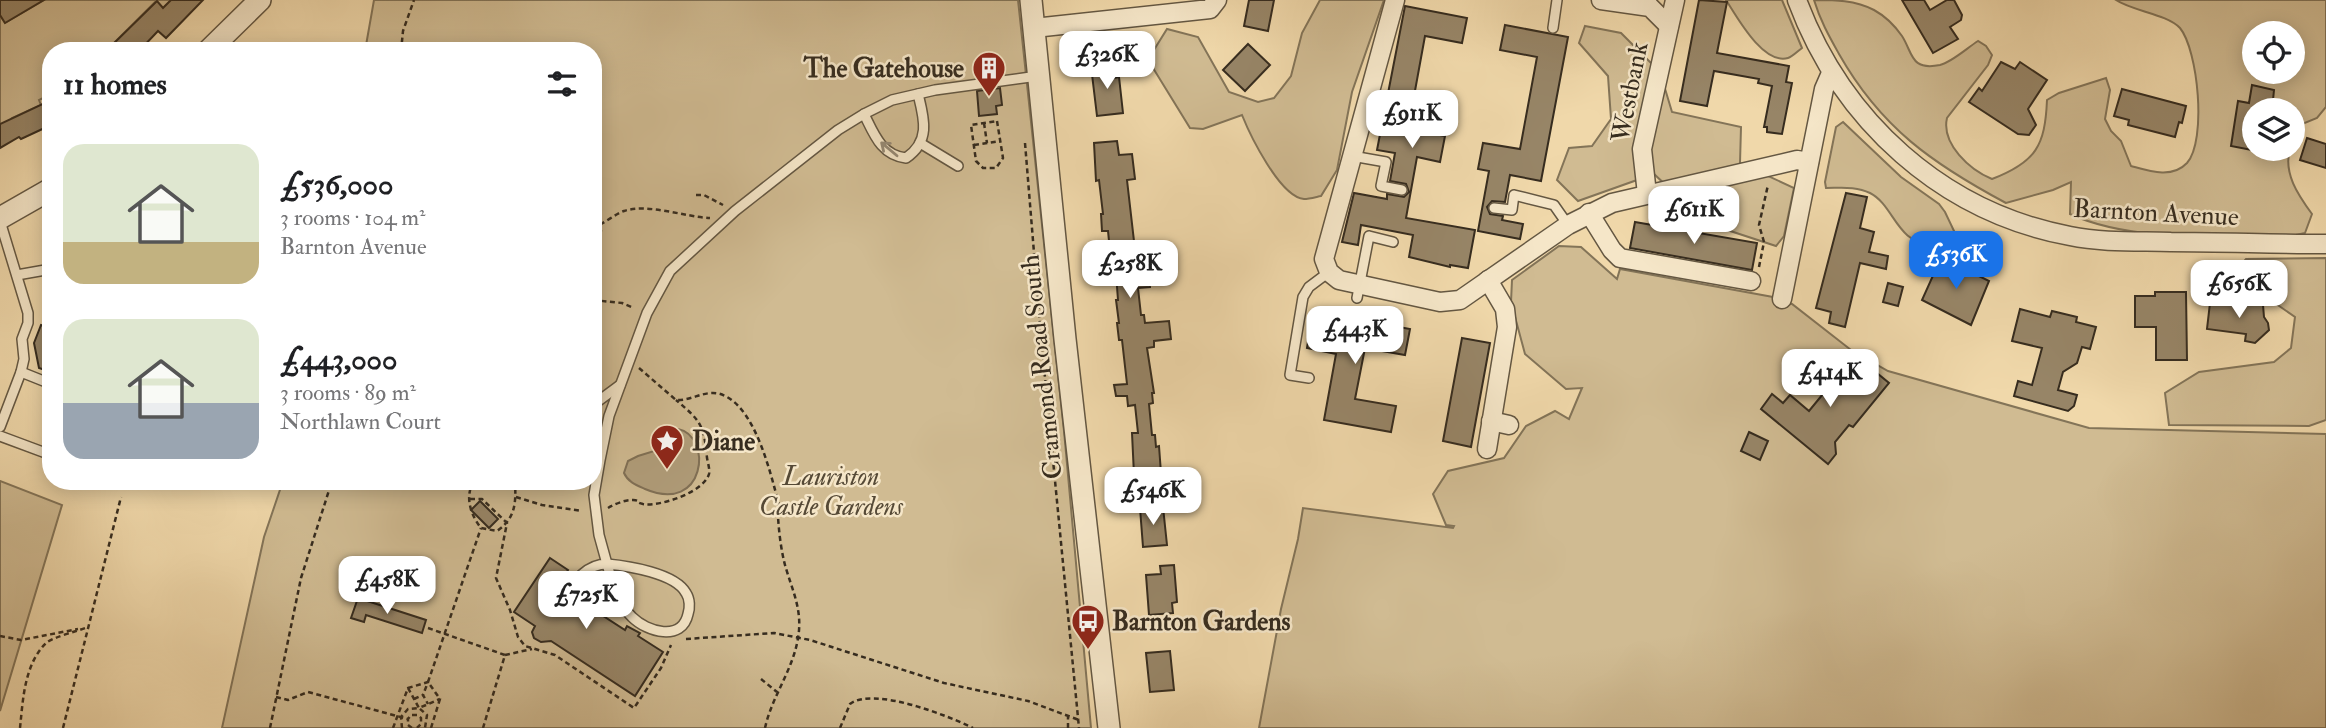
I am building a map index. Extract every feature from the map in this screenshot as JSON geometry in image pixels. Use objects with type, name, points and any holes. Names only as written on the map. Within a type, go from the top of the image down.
[{"type":"street","points":[[217,42],[260,0]]},
{"type":"street","name":"Cramond Road South","points":[[1031,0],[1109,728]]},
{"type":"street","points":[[1034,28],[1210,9],[1217,0]]},
{"type":"street","points":[[1395,0],[1324,259],[1329,272],[1358,291],[1440,302],[1460,300],[1568,225],[1612,203],[1797,160],[1809,162]]},
{"type":"street","points":[[1601,0],[1650,8],[1669,26]]},
{"type":"street","name":"Westbank","points":[[1647,194],[1642,149],[1675,0]]},
{"type":"street","name":"Barnton Avenue","points":[[1797,0],[1807,27],[1831,73],[1870,124],[1930,176],[1970,201],[2022,224],[2071,237],[2098,240],[2326,244]]},
{"type":"street","points":[[1782,299],[1824,89],[1831,73]]},
{"type":"street","points":[[0,220],[42,194]]},
{"type":"street","points":[[1589,213],[1620,258],[1752,281]]},
{"type":"street","points":[[1487,449],[1500,423],[1507,327],[1505,309],[1488,280]]},
{"type":"lane","points":[[1553,27],[1557,0]]},
{"type":"lane","points":[[602,450],[609,416],[647,313],[670,271],[735,211],[838,130],[892,100],[1038,75]]},
{"type":"lane","points":[[864,114],[885,149],[894,157],[906,158],[916,151],[920,143],[925,120],[918,94]]},
{"type":"lane","points":[[920,143],[958,166]]},
{"type":"lane","points":[[1352,156],[1385,162],[1381,186],[1402,190]]},
{"type":"lane","points":[[1494,208],[1512,210],[1514,195],[1554,205],[1568,225]]},
{"type":"lane","points":[[0,220],[28,323],[22,339],[24,359],[21,372],[0,427]]},
{"type":"lane","points":[[1358,291],[1368,236],[1393,242]]},
{"type":"lane","points":[[17,275],[42,271]]},
{"type":"lane","points":[[1309,378],[1290,375],[1303,297],[1309,287],[1329,272]]},
{"type":"lane","points":[[21,372],[42,380]]},
{"type":"lane","points":[[602,398],[621,384]]},
{"type":"lane","points":[[0,436],[42,452]]},
{"type":"lane","points":[[564,597],[574,582],[591,568],[597,564],[607,564],[653,573],[671,581],[686,593],[690,608],[687,620],[667,635],[649,629],[632,617],[617,593],[607,564],[599,535],[595,490]]},
{"type":"path","points":[[402,42],[414,0]]},
{"type":"path","points":[[997,121],[1000,141],[1003,158],[1001,163],[996,168],[983,168],[976,162],[971,125],[997,121]]},
{"type":"path","points":[[984,123],[987,143]]},
{"type":"path","points":[[1024,132],[1041,340],[1079,728]]},
{"type":"path","points":[[974,145],[1000,141]]},
{"type":"path","points":[[1752,281],[1758,273],[1764,242],[1759,225],[1765,192],[1775,165]]},
{"type":"path","points":[[696,195],[713,198],[735,211]]},
{"type":"path","points":[[602,223],[625,211],[673,212],[698,218],[727,218]]},
{"type":"path","points":[[602,301],[622,303],[647,313]]},
{"type":"path","points":[[516,497],[542,505],[597,514],[619,503],[635,500],[643,504],[662,502],[688,494],[702,486],[709,474],[704,430],[697,418],[630,362]]},
{"type":"path","points":[[676,400],[682,401],[699,394],[724,394],[743,410],[770,472],[779,503],[778,516],[785,564],[799,607],[798,638],[793,658],[768,712],[765,728]]},
{"type":"path","points":[[63,728],[121,490]]},
{"type":"path","points":[[270,728],[301,578],[329,490]]},
{"type":"path","points":[[471,490],[470,511],[481,528],[497,531],[507,523]]},
{"type":"path","points":[[516,490],[516,505],[507,523],[496,578],[518,637],[525,646],[555,655],[634,708],[666,659],[671,646],[667,635],[693,639],[774,634],[868,657],[901,670],[967,689],[1028,701],[1079,720]]},
{"type":"path","points":[[470,499],[482,499],[507,523]]},
{"type":"path","points":[[414,699],[423,695],[481,528]]},
{"type":"path","points":[[0,636],[22,640],[88,627]]},
{"type":"path","points":[[20,728],[24,688],[31,667],[47,642],[88,627]]},
{"type":"path","points":[[428,628],[505,655],[532,649]]},
{"type":"path","points":[[483,728],[505,655]]},
{"type":"path","points":[[761,679],[777,692]]},
{"type":"path","points":[[408,688],[428,682]]},
{"type":"path","points":[[428,682],[440,699]]},
{"type":"path","points":[[408,688],[419,708],[427,715],[430,727]]},
{"type":"path","points":[[393,728],[408,688]]},
{"type":"path","points":[[276,697],[288,700],[308,692],[408,719]]},
{"type":"path","points":[[423,695],[428,704]]},
{"type":"path","points":[[399,716],[408,709],[419,708],[440,699]]},
{"type":"path","points":[[430,727],[440,699]]},
{"type":"path","points":[[840,728],[850,704],[862,699],[876,699],[931,710],[973,728]]},
{"type":"path","points":[[416,715],[419,708]]},
{"type":"path","points":[[411,715],[416,715],[421,718],[421,724],[412,728],[408,719],[411,715]]},
{"type":"path","points":[[399,716],[402,728]]},
{"type":"path","points":[[1068,716],[1068,728]]},
{"type":"path","points":[[421,724],[430,727]]},
{"type":"green space","points":[[44,0],[171,0],[163,8],[156,1],[115,42],[42,42],[41,105],[12,118],[14,125],[0,137],[0,15],[5,23]]},
{"type":"green space","name":"Lauriston Castle Gardens","points":[[374,0],[1018,0],[1064,431],[1091,728],[222,728],[264,537],[280,490],[602,490],[602,42],[367,42]]},
{"type":"green space","points":[[1320,0],[1384,0],[1352,92],[1337,170],[1321,196],[1304,199],[1295,196],[1276,177],[1242,115],[1203,129],[1190,128],[1153,68],[1152,53],[1167,29],[1198,37],[1229,92],[1258,102],[1274,98],[1291,76],[1302,33]]},
{"type":"green space","points":[[1726,0],[1782,0],[1802,48],[1788,58],[1769,54],[1744,28]]},
{"type":"green space","points":[[1814,0],[1852,2],[1874,10],[1896,29],[1914,59],[1923,65],[1945,63],[1978,41],[1986,46],[1992,55],[1988,65],[1947,118],[1946,128],[1948,137],[1959,155],[1992,179],[2019,166],[2035,150],[2044,129],[2047,100],[2059,93],[2106,78],[2110,90],[2105,119],[2111,131],[2121,141],[2131,166],[2167,172],[2187,163],[2197,135],[2198,95],[2192,55],[2180,28],[2174,23],[2116,0],[2326,0],[2326,107],[2317,118],[2305,123],[2305,98],[2242,98],[2242,161],[2288,161],[2290,175],[2297,191],[2312,214],[2305,233],[2282,238],[2202,237],[2118,229],[2070,214],[2071,182],[2006,203],[1932,158],[1891,123],[1855,80],[1822,21]]},
{"type":"green space","points":[[1585,26],[1621,33],[1660,72],[1672,112],[1741,127],[1740,163],[1794,188],[1784,236],[1776,246],[1706,223],[1654,174],[1578,201],[1557,180],[1569,148],[1592,146],[1611,119],[1608,76],[1579,43]]},
{"type":"green space","points":[[1843,122],[1901,177],[1939,204],[1955,233],[1941,243],[1920,242],[1910,238],[1885,206],[1870,193],[1854,188],[1826,188],[1836,127]]},
{"type":"green space","points":[[1559,246],[1581,247],[1617,279],[1620,269],[1773,297],[1792,304],[1851,350],[1888,371],[2089,428],[2326,434],[2326,728],[1259,728],[1303,508],[1453,528],[1454,526],[1446,525],[1433,494],[1448,471],[1504,458],[1526,426],[1555,411],[1569,419],[1582,388],[1566,389],[1525,354],[1511,302],[1512,280]]},
{"type":"green space","points":[[2326,258],[2326,420],[2309,426],[2169,425],[2165,393],[2199,372],[2274,362],[2291,348],[2295,317],[2233,274],[2246,259]]},
{"type":"green space","points":[[0,481],[62,505],[0,711]]},
{"type":"shaded area","points":[[678,429],[689,435],[696,445],[698,471],[691,483],[681,492],[665,494],[645,489],[628,479],[624,473],[628,461],[661,449]]},
{"type":"building","points":[[0,0],[44,0],[5,23],[0,15]]},
{"type":"building","points":[[171,0],[203,0],[166,38],[158,31],[148,42],[115,42],[157,1],[163,8]]},
{"type":"building","points":[[1249,0],[1274,0],[1268,31],[1244,26]]},
{"type":"building","points":[[1699,0],[1727,2],[1717,53],[1789,66],[1786,82],[1792,83],[1782,134],[1767,132],[1767,127],[1764,127],[1772,86],[1758,83],[1759,79],[1714,71],[1707,106],[1680,101]]},
{"type":"building","points":[[1902,0],[1924,0],[1930,10],[1947,0],[1954,0],[1962,15],[1961,20],[1950,27],[1958,39],[1933,53]]},
{"type":"building","points":[[1405,6],[1467,18],[1462,43],[1425,36],[1408,129],[1445,136],[1440,162],[1417,157],[1406,218],[1475,230],[1468,268],[1450,267],[1409,257],[1413,235],[1361,225],[1358,245],[1342,242],[1354,193],[1387,199],[1387,194],[1404,197],[1409,192],[1406,184],[1390,181],[1395,153],[1377,150]]},
{"type":"building","points":[[1505,25],[1568,37],[1541,181],[1510,175],[1505,202],[1492,201],[1487,207],[1490,214],[1503,216],[1502,220],[1523,224],[1520,239],[1478,231],[1489,171],[1478,169],[1483,143],[1520,149],[1537,57],[1500,50]]},
{"type":"building","points":[[1248,44],[1270,65],[1245,91],[1223,70]]},
{"type":"building","points":[[2001,62],[2015,69],[2020,62],[2047,80],[2028,109],[2036,125],[2029,135],[2018,134],[1969,102],[1979,88],[1982,91]]},
{"type":"building","points":[[1112,64],[1114,78],[1119,77],[1123,113],[1097,116],[1091,66]]},
{"type":"building","points":[[2252,85],[2274,90],[2273,98],[2250,98]]},
{"type":"building","name":"The Gatehouse","points":[[1000,88],[1002,105],[996,106],[997,114],[979,116],[977,91]]},
{"type":"building","points":[[2122,89],[2186,106],[2175,137],[2128,125],[2129,120],[2114,116]]},
{"type":"building","points":[[2238,101],[2242,102],[2242,148],[2231,146]]},
{"type":"building","points":[[42,104],[42,129],[21,139],[19,137],[0,148],[0,124]]},
{"type":"building","points":[[2307,138],[2326,144],[2326,168],[2303,161]]},
{"type":"building","points":[[1117,141],[1119,155],[1132,154],[1135,179],[1127,180],[1134,241],[1137,241],[1138,263],[1148,262],[1150,287],[1138,288],[1141,315],[1144,315],[1145,323],[1169,321],[1171,339],[1154,341],[1154,347],[1147,348],[1154,393],[1153,403],[1149,404],[1152,435],[1155,435],[1156,447],[1159,446],[1161,473],[1134,475],[1132,433],[1138,433],[1135,405],[1128,406],[1127,396],[1116,396],[1114,385],[1127,384],[1122,340],[1119,340],[1117,323],[1115,260],[1111,261],[1108,231],[1102,231],[1103,214],[1099,180],[1096,181],[1094,143]]},
{"type":"building","points":[[1846,193],[1867,197],[1860,228],[1874,232],[1869,252],[1888,256],[1886,269],[1860,263],[1845,327],[1829,323],[1831,312],[1816,308]]},
{"type":"building","points":[[1635,222],[1757,243],[1752,270],[1630,248]]},
{"type":"building","points":[[1940,260],[1954,266],[1955,264],[1989,281],[1971,325],[1922,300]]},
{"type":"building","points":[[1888,283],[1903,287],[1898,306],[1883,302]]},
{"type":"building","points":[[2155,292],[2186,292],[2187,360],[2156,360],[2156,327],[2135,327],[2135,296],[2155,296]]},
{"type":"building","points":[[2233,301],[2263,305],[2269,330],[2255,343],[2245,341],[2246,334],[2207,329],[2210,303],[2233,305]]},
{"type":"building","points":[[2020,309],[2050,317],[2052,311],[2077,317],[2076,322],[2096,327],[2090,349],[2082,347],[2077,363],[2063,372],[2058,390],[2077,395],[2074,406],[2068,411],[2014,396],[2018,381],[2032,385],[2042,348],[2012,341]]},
{"type":"building","points":[[1313,311],[1410,329],[1405,355],[1365,348],[1355,399],[1396,406],[1391,432],[1324,420],[1336,354],[1307,348]]},
{"type":"building","points":[[42,325],[42,369],[39,368],[34,343]]},
{"type":"building","points":[[1462,338],[1490,343],[1471,447],[1443,441]]},
{"type":"building","points":[[1855,355],[1889,383],[1853,427],[1849,425],[1835,442],[1836,454],[1828,464],[1761,409],[1772,394],[1783,403],[1790,395],[1809,411]]},
{"type":"building","points":[[1749,432],[1768,441],[1760,460],[1741,451]]},
{"type":"building","points":[[480,501],[498,519],[489,528],[471,510]]},
{"type":"building","points":[[1163,507],[1167,545],[1143,547],[1140,508]]},
{"type":"building","points":[[550,558],[568,570],[565,575],[570,577],[557,596],[560,602],[568,603],[582,584],[587,587],[587,600],[591,608],[625,630],[627,626],[640,633],[638,636],[663,652],[635,696],[551,641],[541,642],[534,638],[532,632],[535,626],[514,612]]},
{"type":"building","points":[[1174,565],[1177,602],[1172,603],[1173,613],[1149,615],[1146,575],[1161,574],[1160,566]]},
{"type":"building","points":[[358,598],[426,620],[422,633],[366,615],[364,622],[351,618]]},
{"type":"building","points":[[1170,651],[1174,690],[1150,692],[1146,653]]},
{"type":"place","name":"The Gatehouse","points":[[989,98]]},
{"type":"place","name":"Diane","points":[[667,471]]},
{"type":"place","name":"Barnton Gardens","points":[[1088,651]]}]
